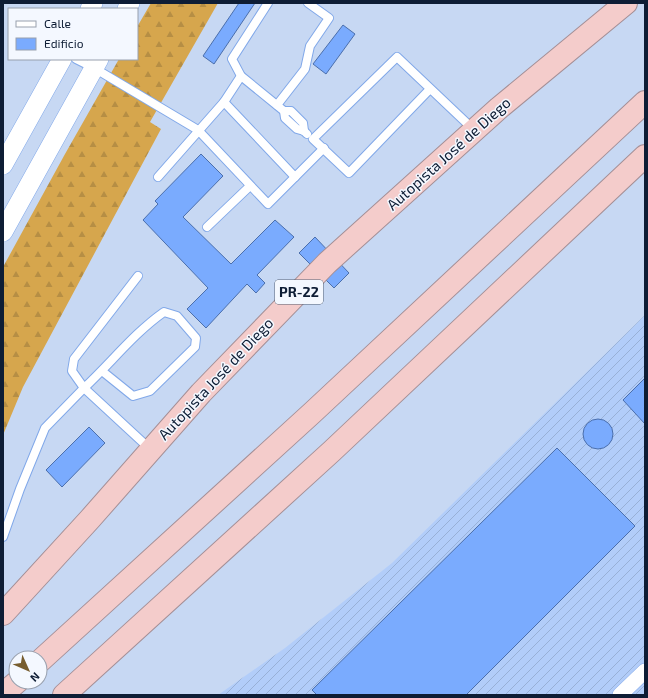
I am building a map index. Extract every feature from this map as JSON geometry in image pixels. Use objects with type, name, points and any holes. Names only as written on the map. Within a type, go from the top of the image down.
[{"type":"highway","name":"Autopista José de Diego","points":[[3,614],[90,519],[201,393],[327,263],[499,108],[626,3]]},
{"type":"highway","points":[[48,654],[312,413],[645,102]]},
{"type":"highway","points":[[64,695],[332,451],[645,156]]},
{"type":"street","points":[[3,165],[61,60]]},
{"type":"street","points":[[3,232],[97,64]]},
{"type":"street","points":[[620,695],[645,670]]},
{"type":"lane","points":[[268,3],[232,59],[241,76],[284,111],[291,111],[303,123],[304,131],[324,148],[349,173],[430,89]]},
{"type":"lane","points":[[277,105],[305,69],[310,46],[329,18],[308,3]]},
{"type":"lane","points":[[313,139],[397,57],[474,130]]},
{"type":"lane","points":[[80,60],[97,64],[198,130],[268,204],[324,148]]},
{"type":"lane","points":[[158,177],[224,102],[241,76]]},
{"type":"lane","points":[[224,102],[295,177]]},
{"type":"lane","points":[[207,227],[250,186]]},
{"type":"lane","points":[[138,276],[74,359],[72,372],[84,388],[150,450]]},
{"type":"lane","points":[[3,537],[20,488],[45,428],[149,323],[164,312],[176,316],[196,338],[195,347],[150,391],[134,396],[102,371]]},
{"type":"shaded area","points":[[645,315],[645,695],[218,695],[285,648],[392,563]]},
{"type":"green space","points":[[151,3],[218,3],[150,122],[161,129],[23,387],[3,435],[3,267],[118,60],[138,60],[138,25]]},
{"type":"building","points":[[239,3],[255,3],[214,64],[203,56]]},
{"type":"building","points":[[343,25],[355,34],[326,74],[313,64]]},
{"type":"building","points":[[201,154],[223,176],[183,217],[231,264],[275,220],[294,237],[257,275],[265,283],[256,293],[247,284],[206,328],[187,309],[208,288],[143,220],[158,204],[155,201]]},
{"type":"building","points":[[315,237],[349,273],[334,288],[299,253]]},
{"type":"building","points":[[645,378],[645,424],[623,400]]},
{"type":"building","points":[[598,419],[604,420],[612,428],[612,440],[604,448],[598,449],[592,448],[584,440],[583,434],[584,428],[592,420]]},
{"type":"building","points":[[89,427],[105,443],[62,487],[46,470]]},
{"type":"building","points":[[557,448],[635,526],[466,695],[317,695],[312,690]]}]
